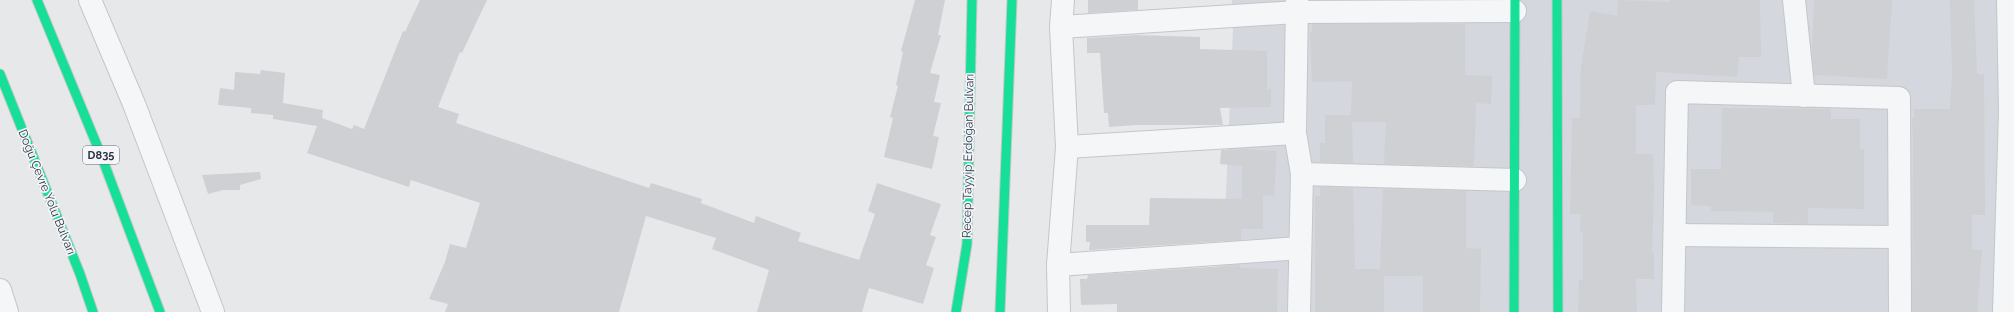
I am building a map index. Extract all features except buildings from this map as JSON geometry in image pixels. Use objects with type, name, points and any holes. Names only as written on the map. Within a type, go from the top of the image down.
[{"type":"main road","name":"D835","points":[[37,0],[68,70],[127,220],[160,312]]},
{"type":"main road","name":"Recep Tayyip Erdoğan Bulvarı","points":[[956,312],[966,244],[972,0]]},
{"type":"main road","points":[[1000,312],[1012,0]]},
{"type":"main road","points":[[1557,0],[1558,312]]},
{"type":"main road","points":[[1514,312],[1515,6]]},
{"type":"main road","name":"Doğu Çevre Yolu Bulvarı","points":[[0,74],[80,274],[93,312]]},
{"type":"street","points":[[90,0],[134,104],[213,312]]},
{"type":"street","points":[[1059,312],[1058,265],[1067,147],[1061,27],[1063,0]]},
{"type":"street","points":[[1794,0],[1804,96]]},
{"type":"street","points":[[2004,312],[2010,112],[2008,0]]},
{"type":"street","points":[[1061,27],[1297,6],[1515,6]]},
{"type":"street","points":[[1297,6],[1295,133],[1302,174],[1299,312]]},
{"type":"street","points":[[1674,312],[1677,92],[1899,98],[1900,312]]},
{"type":"street","points":[[1067,147],[1295,133]]},
{"type":"street","points":[[1302,174],[1515,180]]},
{"type":"street","points":[[1675,235],[1899,237]]},
{"type":"street","points":[[1058,265],[1300,248]]},
{"type":"street","points":[[0,290],[7,312]]},
{"type":"shaded area","points":[[1232,0],[2014,0],[2014,312],[1221,312],[1233,30]]},
{"type":"traffic: fast","points":[[37,0],[101,155],[160,312]]},
{"type":"traffic: fast","points":[[956,312],[967,244],[972,0]]},
{"type":"traffic: fast","points":[[1000,312],[1012,0]]},
{"type":"traffic: fast","points":[[1514,312],[1515,0]]},
{"type":"traffic: fast","points":[[1557,0],[1558,312]]},
{"type":"traffic: fast","points":[[0,74],[80,274],[93,312]]}]
